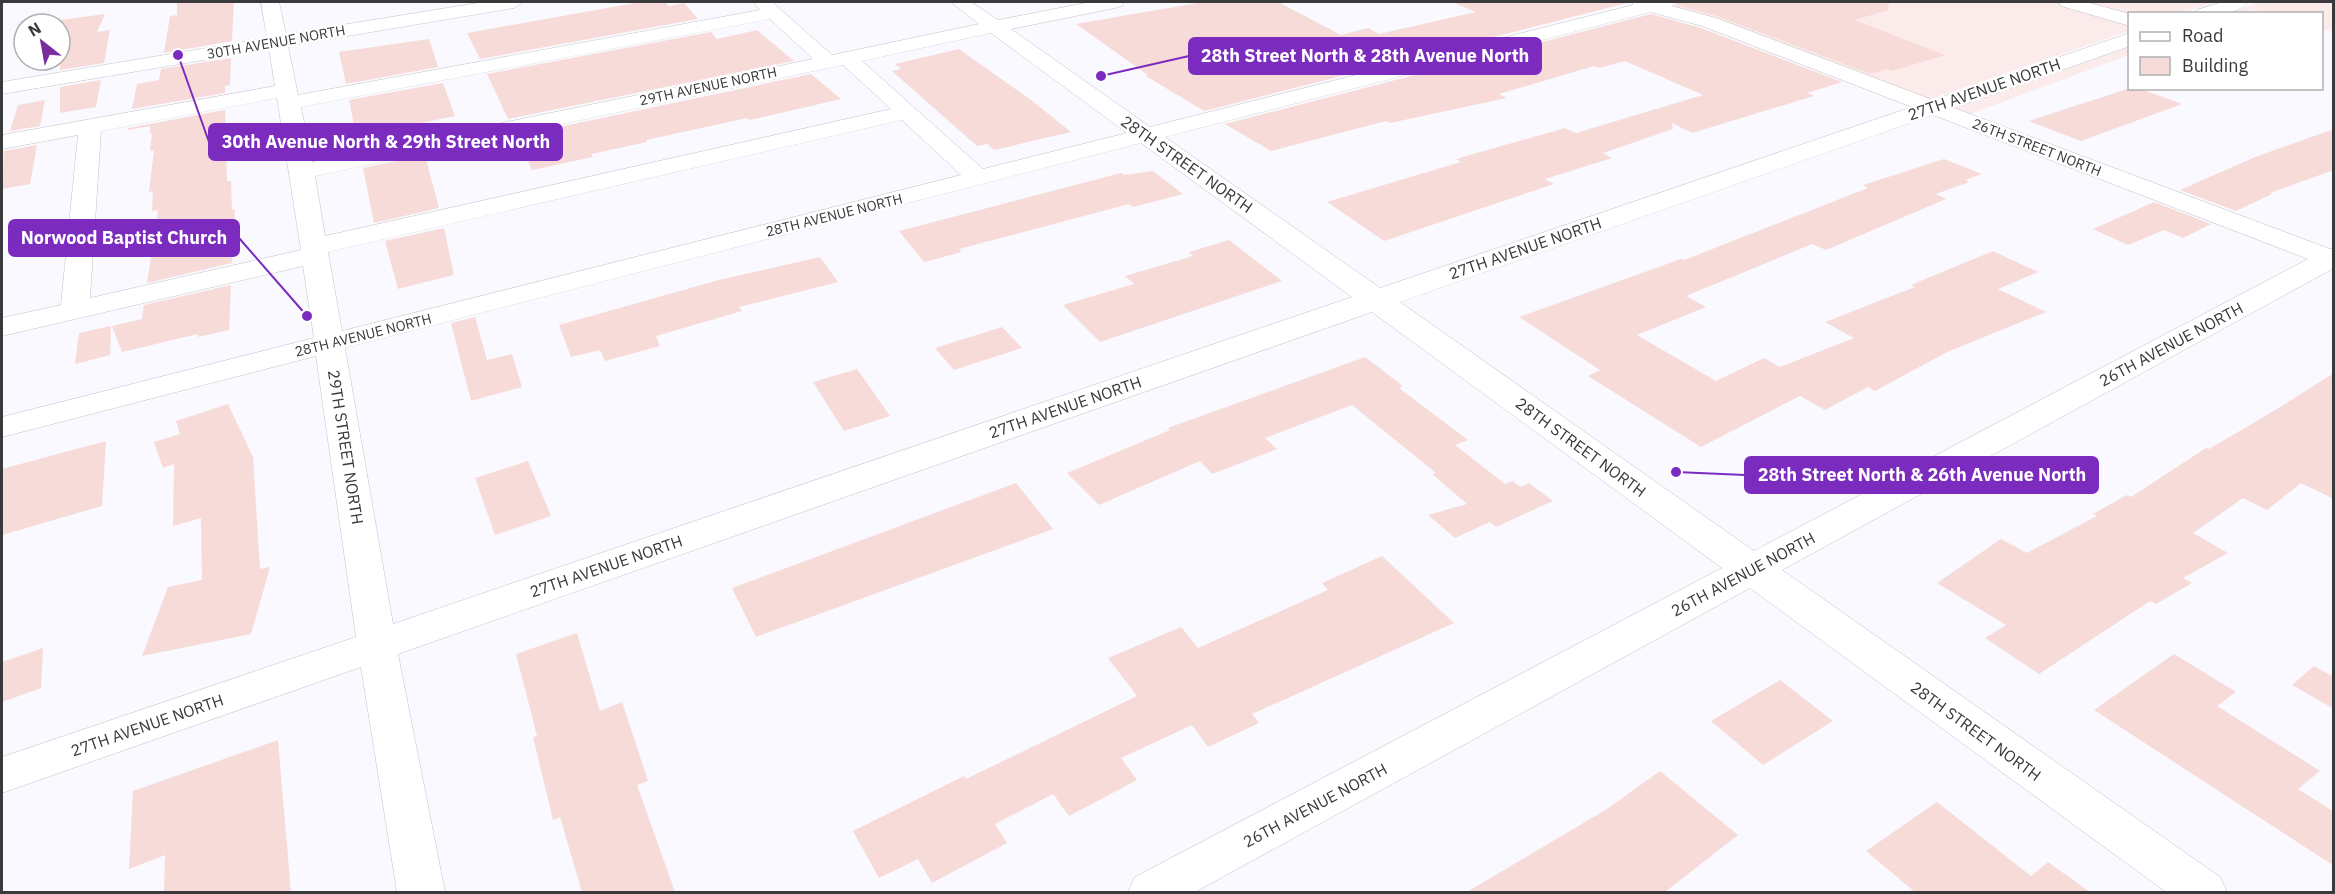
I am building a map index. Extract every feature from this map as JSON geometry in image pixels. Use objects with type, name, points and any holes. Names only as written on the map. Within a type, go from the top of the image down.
[{"type":"street","name":"29TH STREET NORTH","points":[[270,2],[302,171],[377,645],[421,892]]},
{"type":"street","name":"30TH AVENUE NORTH","points":[[2,88],[514,2]]},
{"type":"street","name":"28TH STREET NORTH","points":[[960,2],[1378,299],[1751,570],[2203,892]]},
{"type":"street","name":"29TH AVENUE NORTH","points":[[302,171],[1114,2]]},
{"type":"street","points":[[2068,2],[2128,19]]},
{"type":"street","points":[[2210,12],[2239,2]]},
{"type":"street","name":"26TH STREET NORTH","points":[[1651,3],[1709,22],[2332,258]]},
{"type":"street","name":"28TH AVENUE NORTH","points":[[2,427],[1147,136],[1651,3]]},
{"type":"street","points":[[2,142],[90,126],[287,97],[768,7],[907,112],[979,178]]},
{"type":"street","name":"27TH AVENUE NORTH","points":[[2,775],[2128,40]]},
{"type":"street","points":[[2,327],[907,112]]},
{"type":"street","points":[[75,310],[90,126]]},
{"type":"street","name":"26TH AVENUE NORTH","points":[[1152,892],[2332,258]]},
{"type":"shaded area","points":[[1688,2],[2217,2],[2184,12],[2128,12],[2128,31],[1928,100],[1668,7]]},
{"type":"shaded area","points":[[2261,2],[2333,2],[2333,32],[2323,29],[2323,12],[2254,10],[2232,12]]},
{"type":"shaded area","points":[[2128,47],[2128,55],[1967,115],[1953,109]]},
{"type":"building","points":[[177,2],[234,2],[232,41],[164,53],[170,16],[177,15]]},
{"type":"building","points":[[641,2],[665,2],[669,6],[684,3],[698,19],[480,59],[467,33]]},
{"type":"building","points":[[1203,2],[1278,2],[1341,35],[1368,28],[1379,34],[1476,12],[1452,2],[1631,2],[1204,111],[1146,76],[1148,75],[1076,24]]},
{"type":"building","points":[[1677,2],[1888,2],[1889,10],[1854,20],[1945,55],[1892,71],[1886,69],[1870,74],[1717,16],[1676,5]]},
{"type":"building","points":[[105,14],[97,32],[110,30],[104,63],[72,68],[72,18]]},
{"type":"building","points":[[1651,14],[1701,28],[1842,82],[1807,93],[1814,96],[1692,133],[1672,123],[1673,129],[1603,153],[1612,158],[1545,179],[1554,184],[1384,241],[1327,202],[1461,162],[1456,159],[1565,128],[1576,133],[1703,95],[1625,61],[1599,68],[1594,66],[1499,94],[1507,98],[1390,123],[1386,121],[1271,151],[1225,124]]},
{"type":"building","points":[[757,30],[794,61],[508,119],[487,74],[711,32],[717,39]]},
{"type":"building","points":[[429,39],[438,67],[346,84],[339,52]]},
{"type":"building","points":[[959,49],[1031,100],[1071,132],[994,150],[987,144],[977,146],[892,71],[901,69],[895,64]]},
{"type":"building","points":[[231,58],[230,85],[225,86],[225,93],[132,109],[137,84],[159,80],[161,69]]},
{"type":"building","points":[[811,74],[841,99],[750,120],[747,118],[646,140],[647,142],[591,154],[593,157],[532,170],[516,136]]},
{"type":"building","points":[[101,80],[96,107],[60,113],[60,87]]},
{"type":"building","points":[[443,83],[455,116],[416,124],[420,138],[359,150],[349,100]]},
{"type":"building","points":[[2128,89],[2144,90],[2182,104],[2081,141],[2029,121]]},
{"type":"building","points":[[45,100],[40,126],[10,131],[18,105]]},
{"type":"building","points":[[225,110],[227,181],[231,181],[232,210],[235,209],[232,263],[147,283],[158,210],[152,211],[153,191],[149,192],[154,150],[150,151],[152,133],[150,134],[150,126],[128,130],[128,128]]},
{"type":"building","points":[[2334,129],[2334,170],[2270,193],[2272,194],[2236,211],[2180,190],[2255,157]]},
{"type":"building","points":[[37,145],[30,184],[2,189],[4,151]]},
{"type":"building","points":[[425,155],[439,208],[374,223],[363,168]]},
{"type":"building","points":[[1944,159],[1982,174],[1965,180],[1969,182],[1936,194],[1946,199],[1826,250],[1812,244],[1686,296],[1706,307],[1637,335],[1716,381],[1764,358],[1780,367],[1854,338],[1825,322],[1915,287],[1911,285],[1993,251],[2038,272],[1998,289],[2046,312],[1947,352],[1875,391],[1868,387],[1825,410],[1800,396],[1701,447],[1588,376],[1600,370],[1519,317],[1681,259],[1684,260],[1868,188],[1863,185]]},
{"type":"building","points":[[1153,171],[1183,194],[1133,207],[1129,204],[959,249],[962,252],[924,262],[899,231],[1121,173],[1124,175]]},
{"type":"building","points":[[2154,202],[2211,224],[2183,238],[2164,230],[2128,245],[2093,229]]},
{"type":"building","points":[[444,228],[454,275],[398,289],[385,241]]},
{"type":"building","points":[[1229,240],[1282,281],[1100,342],[1063,305],[1134,284],[1125,276],[1193,256],[1189,252]]},
{"type":"building","points":[[820,257],[838,282],[739,307],[742,311],[656,336],[660,346],[605,361],[600,350],[571,357],[559,325],[719,280]]},
{"type":"building","points":[[231,285],[229,330],[198,337],[198,334],[122,352],[112,326],[142,319],[144,305]]},
{"type":"building","points":[[475,317],[487,360],[512,354],[522,387],[471,401],[451,323]]},
{"type":"building","points":[[111,326],[110,355],[75,364],[79,333]]},
{"type":"building","points":[[1002,327],[1022,348],[954,370],[935,348]]},
{"type":"building","points":[[1365,357],[1403,386],[1399,388],[1468,440],[1455,445],[1505,484],[1513,481],[1520,487],[1529,483],[1553,501],[1496,527],[1490,522],[1455,538],[1428,515],[1467,504],[1432,474],[1436,473],[1352,405],[1265,438],[1277,449],[1212,474],[1200,461],[1099,505],[1067,473],[1170,430],[1168,428]]},
{"type":"building","points":[[857,369],[890,416],[844,431],[813,382]]},
{"type":"building","points":[[2334,373],[2334,499],[2301,483],[2267,510],[2243,498],[2193,533],[2228,553],[2183,578],[2192,583],[2156,604],[2150,601],[2039,674],[1985,638],[2006,625],[1937,583],[2001,539],[2027,553],[2097,516],[2093,514],[2127,495],[2131,497],[2206,448],[2209,449]]},
{"type":"building","points":[[228,404],[253,457],[260,569],[270,567],[251,634],[142,656],[168,587],[202,580],[201,518],[173,526],[174,464],[163,468],[154,442],[180,434],[176,421]]},
{"type":"building","points":[[106,441],[102,506],[2,535],[2,469]]},
{"type":"building","points":[[528,461],[551,516],[495,535],[475,478]]},
{"type":"building","points":[[1016,483],[1053,529],[756,637],[732,588]]},
{"type":"building","points":[[1382,556],[1454,623],[1252,714],[1259,723],[1208,747],[1192,725],[1121,758],[1137,780],[1069,816],[1053,794],[995,824],[1007,843],[932,883],[918,859],[879,878],[853,831],[964,776],[966,779],[1137,696],[1108,658],[1181,627],[1198,648],[1328,590],[1322,583]]},
{"type":"building","points":[[577,633],[600,711],[622,702],[648,781],[637,785],[675,892],[582,892],[560,817],[553,820],[533,737],[537,736],[516,654]]},
{"type":"building","points":[[43,648],[41,688],[2,702],[2,662]]},
{"type":"building","points":[[2174,654],[2236,692],[2217,706],[2320,771],[2298,789],[2334,812],[2334,866],[2094,710]]},
{"type":"building","points":[[2314,666],[2334,677],[2334,709],[2292,685]]},
{"type":"building","points":[[1780,680],[1833,721],[1763,765],[1711,721]]},
{"type":"building","points":[[278,740],[291,892],[164,892],[165,855],[129,869],[133,791]]},
{"type":"building","points":[[1660,771],[1738,835],[1665,892],[1467,892],[1607,809]]},
{"type":"building","points":[[1937,802],[2031,876],[2048,862],[2090,892],[1915,892],[1866,851]]},
{"type":"place","name":"30th Avenue North & 29th Street North","points":[[178,55]]},
{"type":"place","name":"28th Street North & 28th Avenue North","points":[[1101,76]]},
{"type":"place","name":"Norwood Baptist Church","points":[[307,316]]},
{"type":"place","name":"28th Street North & 26th Avenue North","points":[[1676,472]]}]
